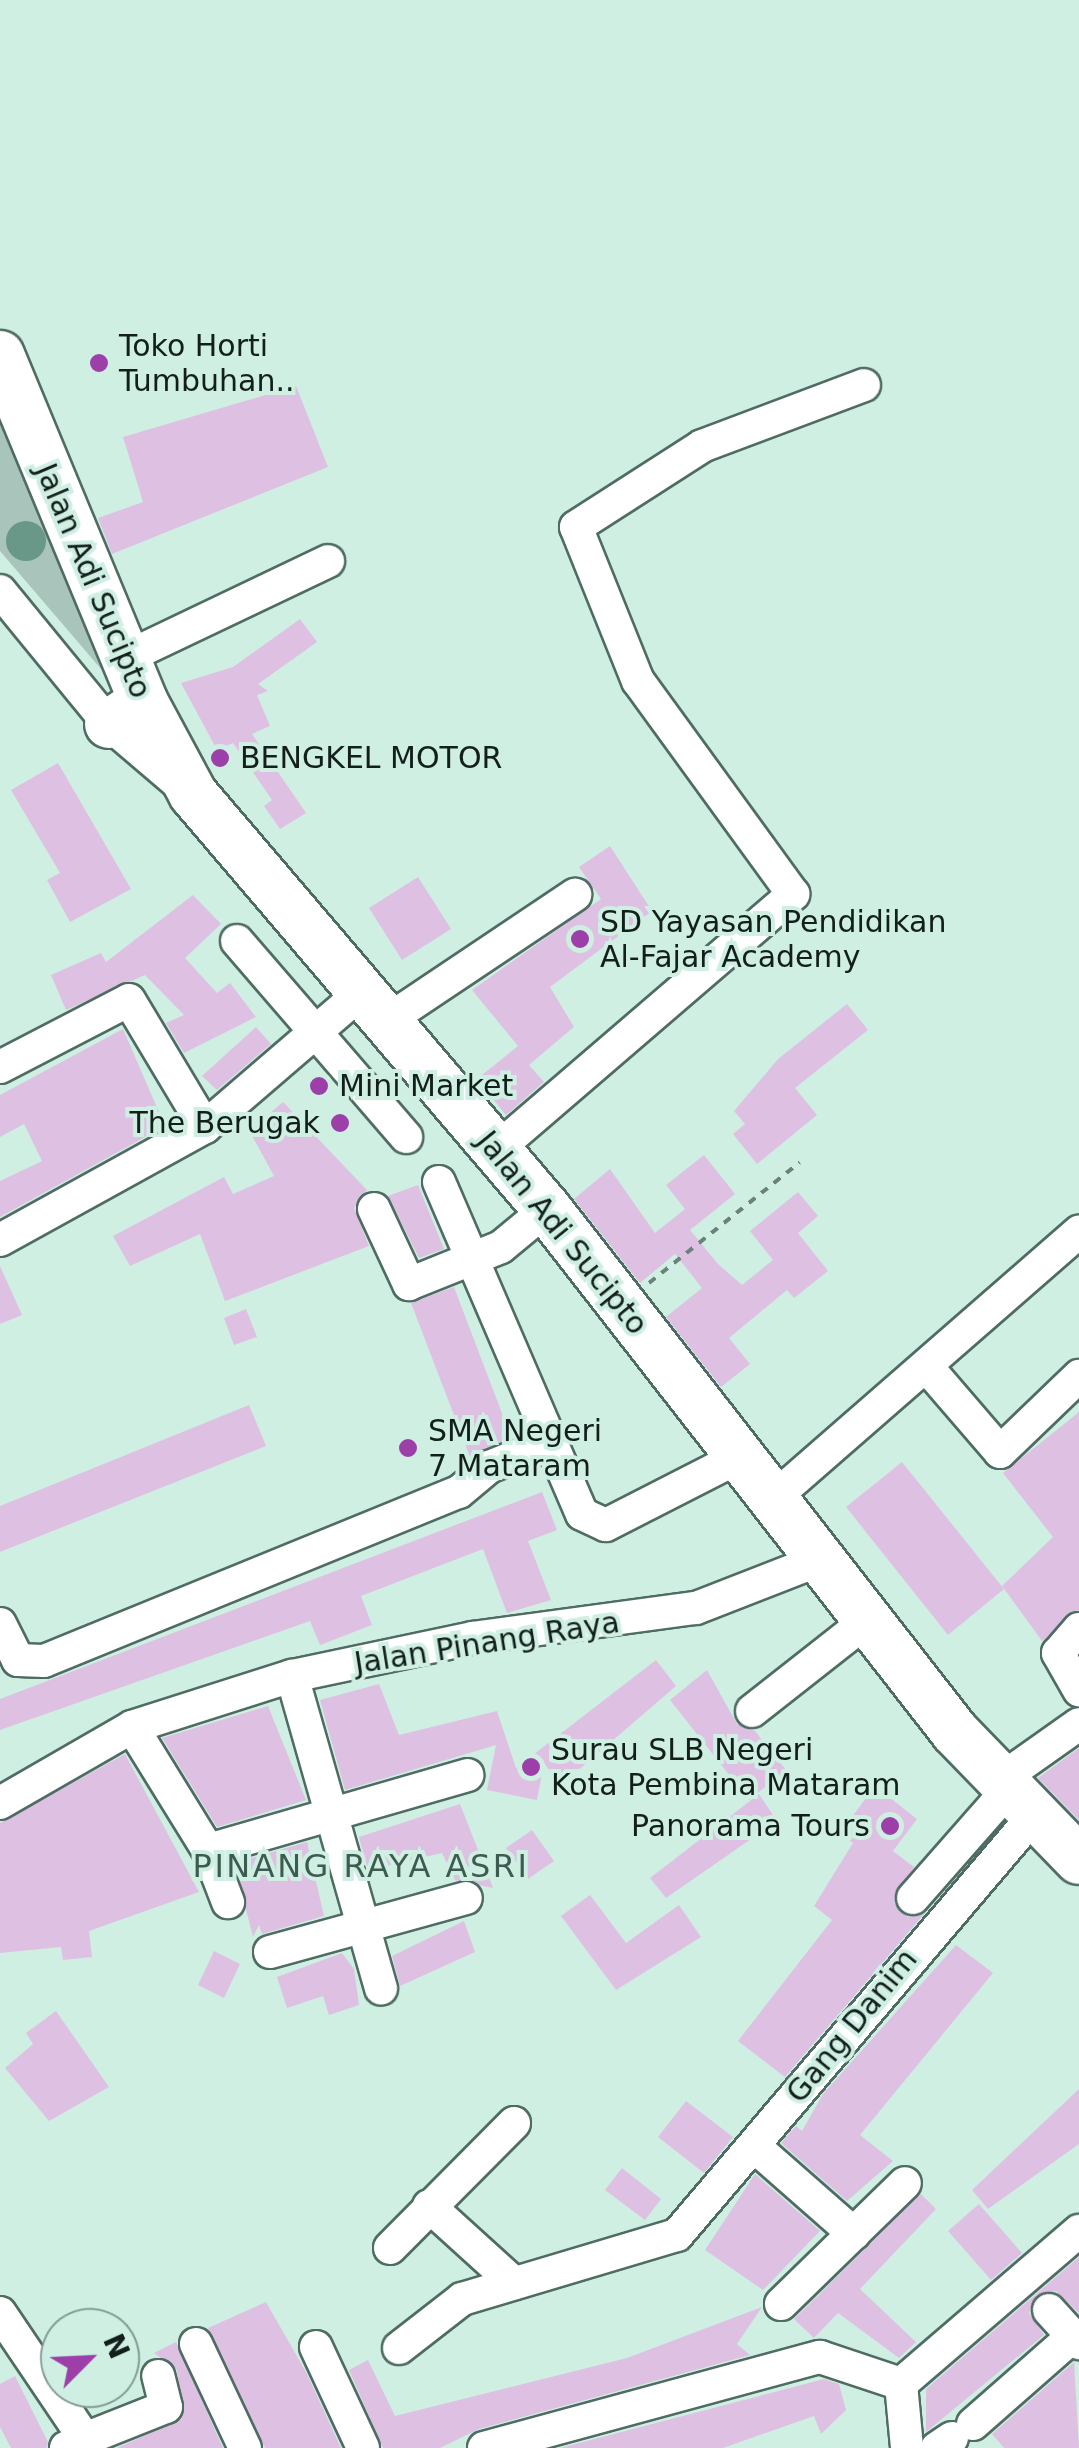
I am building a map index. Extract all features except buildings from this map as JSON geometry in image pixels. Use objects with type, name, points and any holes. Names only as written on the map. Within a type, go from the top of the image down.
[{"type":"highway","name":"Jalan Adi Sucipto","points":[[0,355],[125,658],[126,712],[193,794],[345,1017],[497,1149],[528,1226],[621,1304],[718,1471],[768,1503],[792,1573],[845,1637],[1011,1815],[1079,1860]]},
{"type":"street","points":[[497,1149],[793,894],[638,681],[576,527],[702,446],[864,384]]},
{"type":"street","points":[[125,658],[328,562]]},
{"type":"street","points":[[0,591],[126,712]]},
{"type":"street","points":[[0,1240],[205,1127],[345,1017],[574,895]]},
{"type":"street","points":[[238,941],[345,1017],[406,1138]]},
{"type":"street","points":[[0,1068],[129,1000],[205,1127]]},
{"type":"street","points":[[439,1182],[574,1500],[597,1524],[718,1471]]},
{"type":"street","points":[[374,1209],[403,1282],[474,1259],[528,1226]]},
{"type":"street","points":[[768,1503],[1079,1232]]},
{"type":"street","points":[[927,1367],[1000,1452],[1079,1376]]},
{"type":"street","points":[[0,1624],[18,1660],[44,1662],[459,1492],[488,1467],[549,1442]]},
{"type":"street","name":"Jalan Pinang Raya","points":[[0,1804],[132,1727],[292,1676],[473,1638],[696,1608],[792,1573]]},
{"type":"street","points":[[1079,1628],[1058,1653],[1079,1690]]},
{"type":"street","points":[[752,1711],[845,1637]]},
{"type":"street","points":[[292,1676],[381,1988]]},
{"type":"street","points":[[913,1898],[1011,1815],[1079,1724]]},
{"type":"street","points":[[132,1727],[208,1850],[228,1902]]},
{"type":"street","points":[[208,1850],[467,1775]]},
{"type":"street","name":"Gang Danim","points":[[514,2283],[677,2236],[754,2146],[1011,1815]]},
{"type":"street","points":[[270,1952],[466,1898]]},
{"type":"street","points":[[390,2248],[514,2123]]},
{"type":"street","points":[[754,2146],[854,2234]]},
{"type":"street","points":[[782,2304],[905,2183]]},
{"type":"street","points":[[430,2206],[514,2283]]},
{"type":"street","points":[[901,2384],[1079,2231]]},
{"type":"street","points":[[399,2348],[462,2298],[514,2283]]},
{"type":"street","points":[[954,2437],[1076,2340],[1049,2310]]},
{"type":"street","points":[[0,2313],[77,2444],[166,2407],[158,2376]]},
{"type":"street","points":[[196,2344],[245,2448]]},
{"type":"street","points":[[316,2346],[363,2448]]},
{"type":"street","points":[[484,2448],[842,2357],[901,2384]]},
{"type":"street","points":[[901,2384],[906,2448]]},
{"type":"path","points":[[621,1304],[800,1162]]},
{"type":"shaded area","points":[[8,417],[131,704],[0,551],[0,420]]},
{"type":"shaded area","points":[[26,521],[40,527],[46,541],[40,555],[26,561],[12,555],[6,541],[12,527]]},
{"type":"place","name":"Toko Horti Tumbuhan..","points":[[99,363]]},
{"type":"place","name":"BENGKEL MOTOR","points":[[220,758]]},
{"type":"place","name":"SD Yayasan Pendidikan Al-Fajar Academy","points":[[580,939]]},
{"type":"place","name":"Mini Market","points":[[319,1086]]},
{"type":"place","name":"The Berugak","points":[[340,1123]]},
{"type":"place","name":"SMA Negeri 7 Mataram","points":[[408,1448]]},
{"type":"place","name":"Surau SLB Negeri Kota Pembina Mataram","points":[[531,1767]]},
{"type":"place","name":"Panorama Tours","points":[[890,1826]]},
{"type":"district","name":"PINANG RAYA ASRI","points":[[361,1866]]}]
